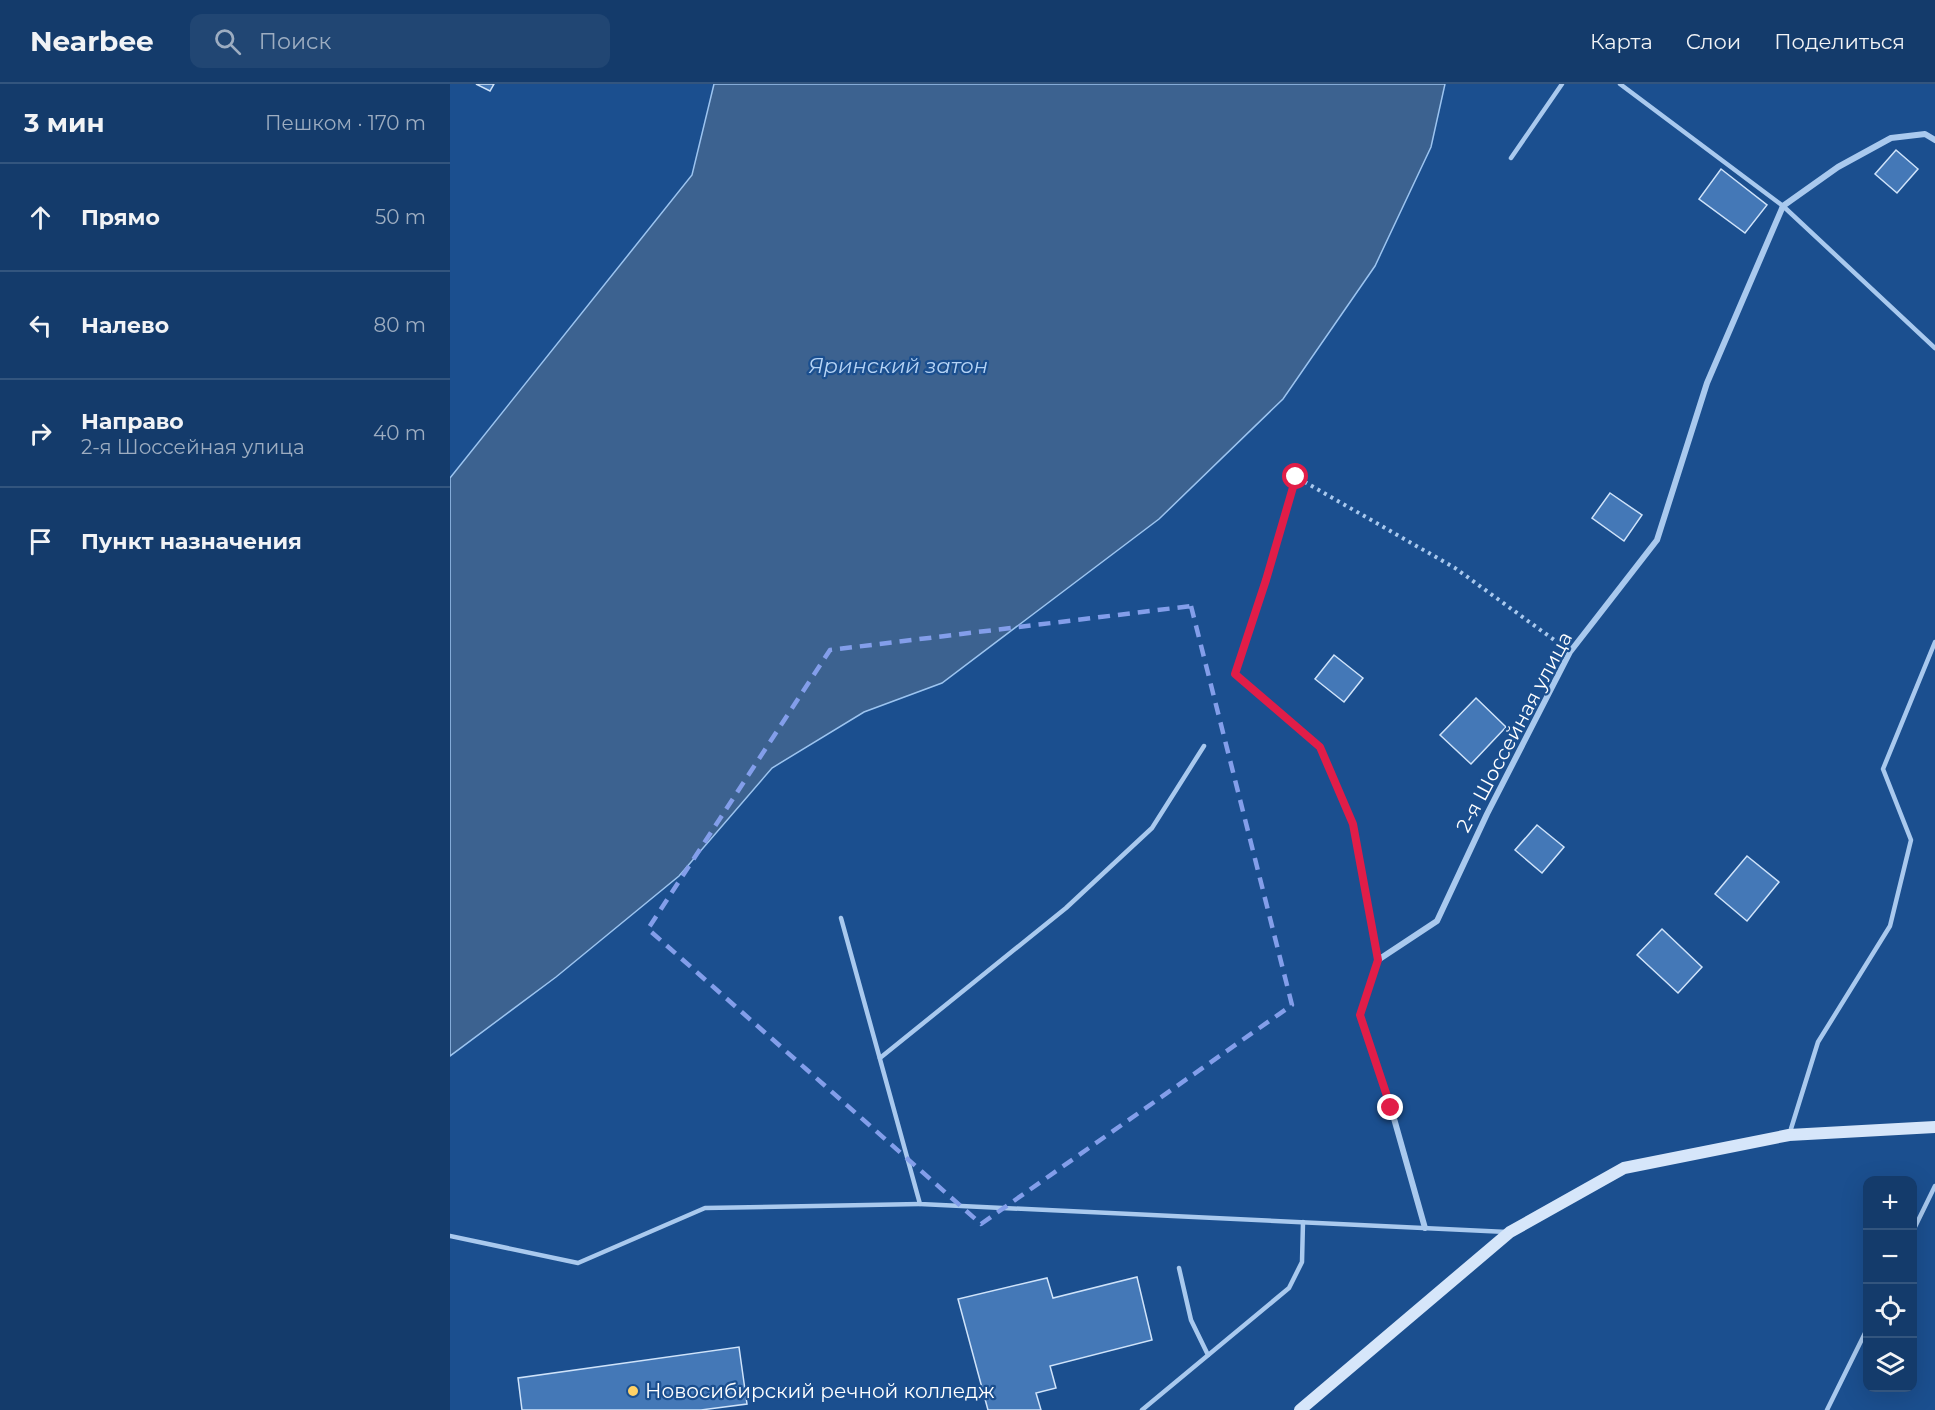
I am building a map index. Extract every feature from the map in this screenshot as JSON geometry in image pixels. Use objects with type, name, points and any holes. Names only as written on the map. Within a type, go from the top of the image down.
[{"type":"street","points":[[1784,206],[1838,167],[1891,138],[1925,134],[1935,140]]},
{"type":"street","name":"2-я Шоссейная улица","points":[[1378,960],[1437,921],[1487,814],[1570,652],[1657,540],[1707,382],[1784,206]]},
{"type":"street","points":[[1378,960],[1360,1015],[1391,1108],[1425,1228]]},
{"type":"street","points":[[1300,1410],[1510,1232],[1624,1168],[1789,1135],[1935,1127]]},
{"type":"lane","points":[[1511,158],[1562,84]]},
{"type":"lane","points":[[1620,84],[1784,206],[1935,348]]},
{"type":"lane","points":[[1789,1135],[1818,1042],[1890,926],[1911,840],[1883,769],[1935,642]]},
{"type":"lane","points":[[880,1058],[1066,908],[1152,828],[1204,746]]},
{"type":"lane","points":[[841,918],[920,1204]]},
{"type":"lane","points":[[1913,1230],[1935,1186]]},
{"type":"lane","points":[[450,1236],[578,1263],[705,1208],[920,1204],[1510,1232]]},
{"type":"lane","points":[[1142,1410],[1289,1288],[1302,1262],[1303,1222]]},
{"type":"lane","points":[[1179,1268],[1191,1320],[1208,1355]]},
{"type":"lane","points":[[1827,1410],[1863,1337]]},
{"type":"path","points":[[1378,960],[1353,824],[1320,747],[1235,674],[1266,580],[1296,477],[1455,568],[1570,652]]},
{"type":"highlighted area","points":[[1191,606],[1292,1005],[981,1224],[648,929],[830,650]]},
{"type":"water","name":"Яринский затон","points":[[714,84],[1445,84],[1431,147],[1375,266],[1283,399],[1159,519],[942,683],[864,712],[772,768],[679,876],[556,977],[450,1056],[450,478],[692,175]]},
{"type":"building","points":[[476,84],[494,84],[490,91]]},
{"type":"building","points":[[1896,150],[1918,169],[1897,193],[1875,174]]},
{"type":"building","points":[[1721,169],[1767,205],[1745,233],[1699,199]]},
{"type":"building","points":[[1610,493],[1642,515],[1624,541],[1592,518]]},
{"type":"building","points":[[1334,655],[1363,678],[1344,702],[1315,679]]},
{"type":"building","points":[[1476,698],[1506,727],[1471,764],[1440,735]]},
{"type":"building","points":[[1537,825],[1564,847],[1542,873],[1515,850]]},
{"type":"building","points":[[1747,856],[1779,882],[1747,921],[1715,894]]},
{"type":"building","points":[[1662,929],[1702,967],[1678,993],[1637,955]]},
{"type":"building","points":[[1137,1277],[1152,1340],[1050,1366],[1056,1388],[1036,1393],[1041,1410],[988,1410],[958,1299],[1047,1278],[1053,1298]]},
{"type":"building","name":"Новосибирский речной колледж","points":[[739,1347],[747,1404],[701,1410],[522,1410],[518,1378]]},
{"type":"place","name":"Новосибирский речной колледж","points":[[633,1391]]},
{"type":"route","points":[[1296,477],[1266,580],[1235,674],[1320,747],[1353,824],[1378,960],[1360,1015],[1391,1108]]}]
